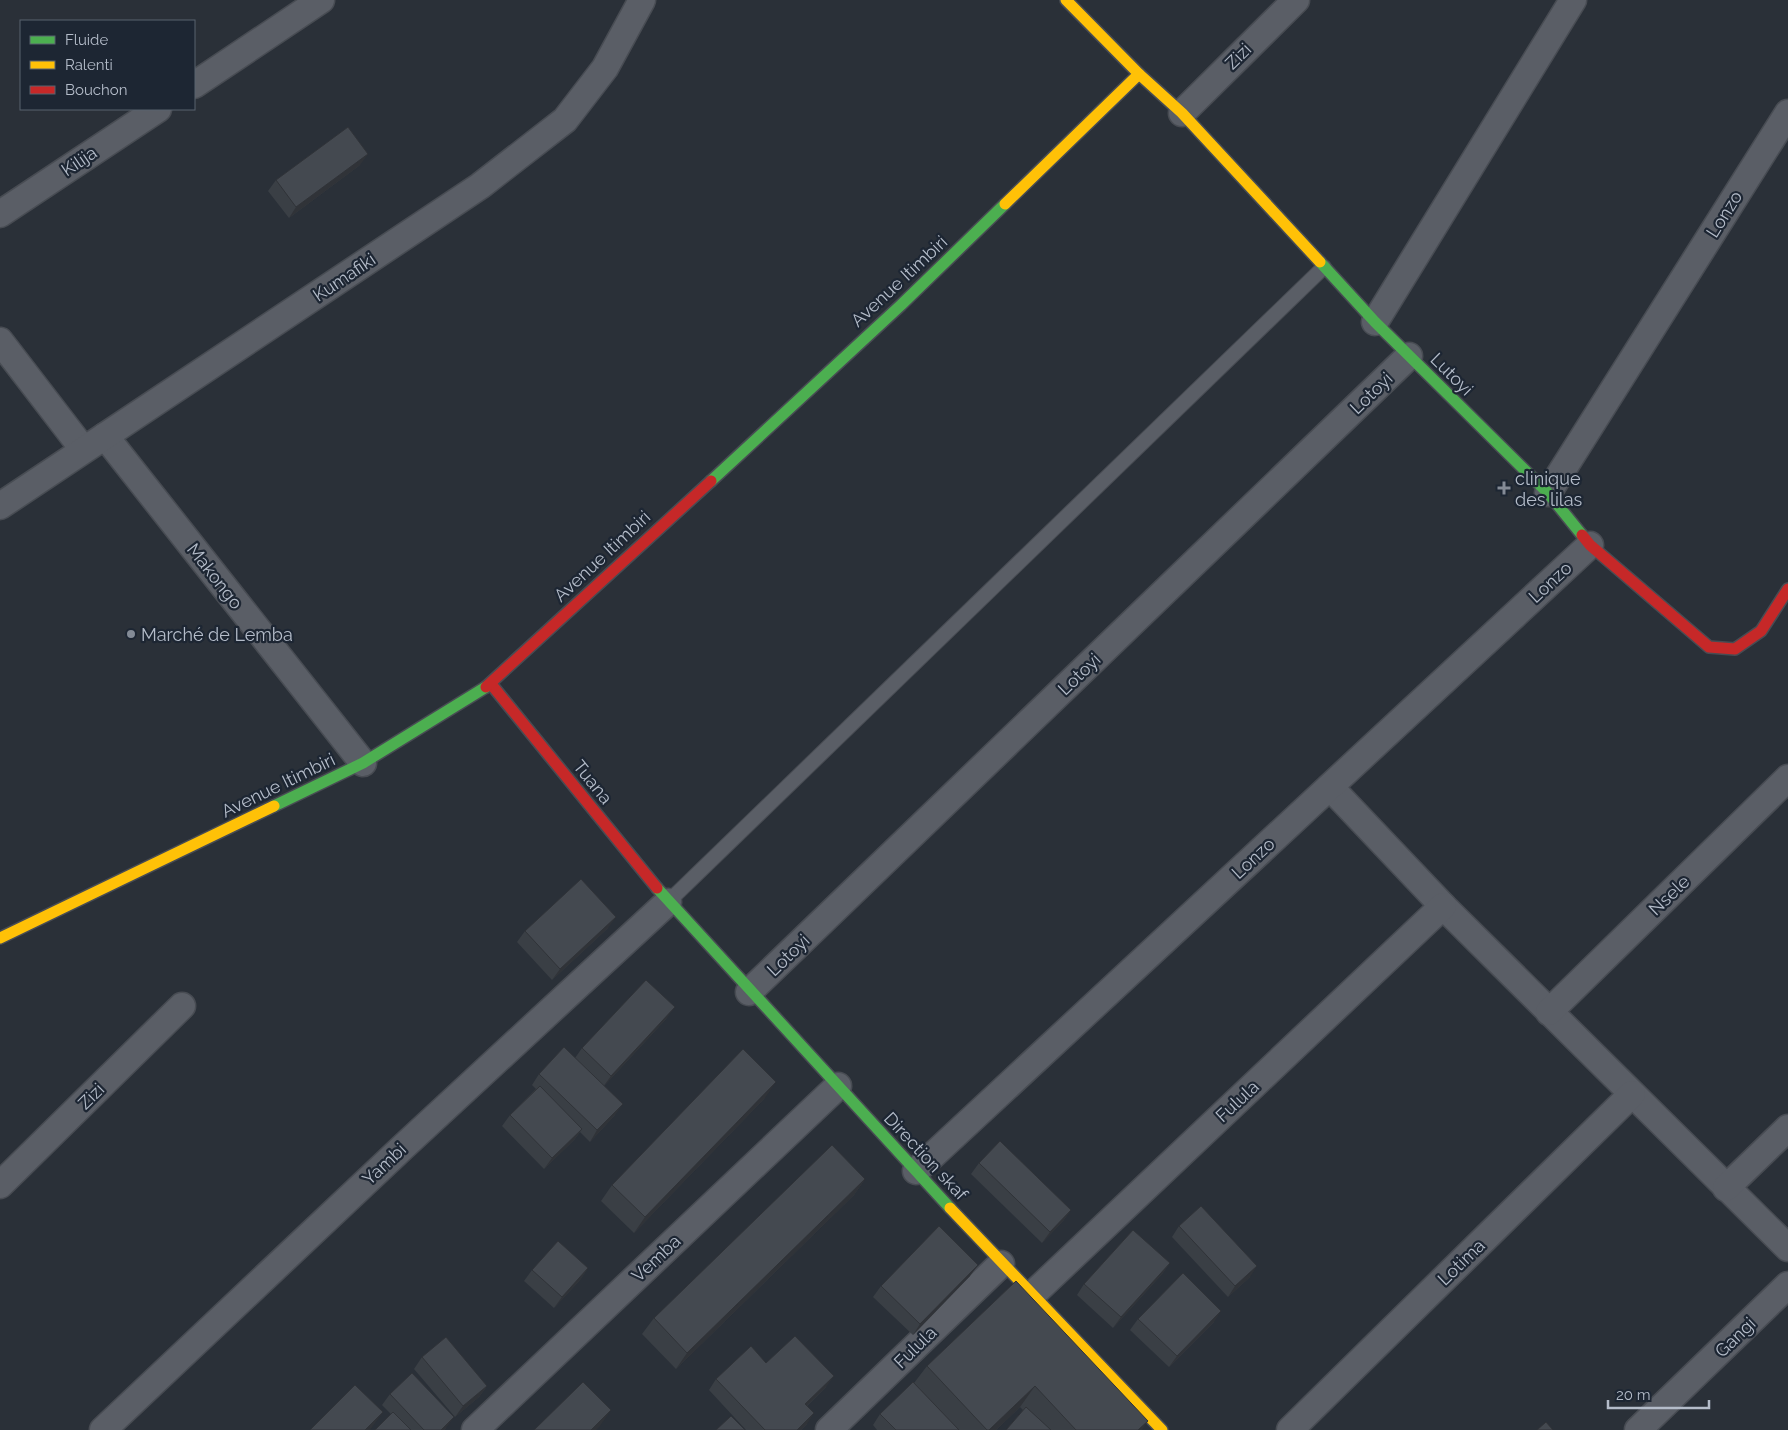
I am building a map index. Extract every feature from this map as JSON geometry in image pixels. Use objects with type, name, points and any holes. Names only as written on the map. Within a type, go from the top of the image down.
[{"type":"street","points":[[195,84],[321,0]]},
{"type":"street","name":"Kumafiki","points":[[0,506],[480,186],[565,120],[604,68],[642,0]]},
{"type":"street","name":"Lutoyi","points":[[1067,0],[1139,74],[1182,113],[1375,322],[1548,493],[1590,545],[1709,647],[1735,649],[1761,631],[1788,589]]},
{"type":"street","name":"Zizi","points":[[1182,113],[1296,0]]},
{"type":"street","points":[[1375,322],[1573,0]]},
{"type":"street","name":"Avenue Itimbiri","points":[[0,938],[363,763],[491,684],[901,304],[1139,74]]},
{"type":"street","name":"Kilija","points":[[0,214],[156,110]]},
{"type":"street","name":"Lonzo","points":[[1548,493],[1788,113]]},
{"type":"street","name":"Makongo","points":[[0,341],[94,443],[363,763]]},
{"type":"street","name":"Lotoyi","points":[[749,992],[1409,356]]},
{"type":"street","name":"Lonzo","points":[[916,1171],[1590,545]]},
{"type":"street","name":"Tuana","points":[[491,684],[668,902]]},
{"type":"street","name":"Nsele","points":[[1549,1012],[1788,778]]},
{"type":"street","points":[[1330,787],[1443,906],[1788,1248]]},
{"type":"street","name":"Direction skaf","points":[[668,902],[1001,1264],[1162,1430]]},
{"type":"street","name":"Yambi","points":[[104,1430],[396,1153],[668,902]]},
{"type":"street","name":"Fulula","points":[[1032,1295],[1443,906]]},
{"type":"street","name":"Zizi","points":[[0,1185],[182,1006]]},
{"type":"street","name":"Vemba","points":[[475,1430],[838,1086]]},
{"type":"street","name":"Lotima","points":[[1290,1430],[1632,1094]]},
{"type":"street","points":[[1726,1188],[1788,1128]]},
{"type":"street","name":"Fulula","points":[[829,1430],[1001,1264]]},
{"type":"street","name":"Gangi","points":[[1638,1430],[1788,1285]]},
{"type":"lane","points":[[668,902],[1324,267]]},
{"type":"building","points":[[348,127],[368,154],[296,207],[276,180]]},
{"type":"building","points":[[581,879],[616,917],[560,969],[525,931]]},
{"type":"building","points":[[646,980],[675,1007],[611,1076],[582,1048]]},
{"type":"building","points":[[564,1047],[623,1104],[597,1130],[539,1074]]},
{"type":"building","points":[[743,1049],[776,1082],[645,1217],[612,1185]]},
{"type":"building","points":[[540,1086],[582,1129],[552,1158],[510,1115]]},
{"type":"building","points":[[1000,1141],[1071,1210],[1050,1232],[979,1163]]},
{"type":"building","points":[[832,1145],[865,1179],[687,1353],[654,1318]]},
{"type":"building","points":[[1201,1206],[1257,1266],[1235,1286],[1179,1226]]},
{"type":"building","points":[[939,1226],[978,1265],[920,1324],[881,1286]]},
{"type":"building","points":[[1133,1230],[1170,1263],[1121,1317],[1084,1284]]},
{"type":"building","points":[[558,1241],[588,1268],[562,1297],[532,1270]]},
{"type":"building","points":[[1183,1273],[1221,1311],[1177,1356],[1138,1319]]},
{"type":"building","points":[[1016,1281],[1148,1421],[1138,1430],[1076,1430],[1035,1386],[987,1430],[927,1366]]},
{"type":"building","points":[[795,1336],[834,1376],[805,1404],[814,1413],[797,1430],[765,1430],[716,1379],[751,1346],[766,1363]]},
{"type":"building","points":[[446,1337],[487,1386],[463,1406],[422,1357]]},
{"type":"building","points":[[412,1373],[454,1417],[441,1430],[424,1430],[390,1394]]},
{"type":"building","points":[[583,1382],[611,1410],[591,1430],[534,1430]]},
{"type":"building","points":[[913,1382],[959,1430],[896,1430],[880,1414]]},
{"type":"building","points":[[355,1385],[383,1412],[365,1430],[310,1430]]},
{"type":"building","points":[[1026,1407],[1051,1430],[1006,1430]]},
{"type":"building","points":[[393,1412],[411,1430],[375,1430]]},
{"type":"building","points":[[731,1416],[745,1430],[716,1430]]},
{"type":"building","points":[[1546,1422],[1553,1430],[1537,1430]]},
{"type":"traffic: fast","points":[[711,481],[901,305],[1005,204]]},
{"type":"traffic: fast","points":[[1320,262],[1375,322],[1548,493],[1582,535]]},
{"type":"traffic: fast","points":[[274,806],[363,763],[486,687]]},
{"type":"traffic: fast","points":[[657,888],[950,1208]]},
{"type":"traffic: slow","points":[[1066,0],[1139,74],[1182,113],[1320,262]]},
{"type":"traffic: slow","points":[[1005,204],[1139,74]]},
{"type":"traffic: slow","points":[[0,938],[274,806]]},
{"type":"traffic: slow","points":[[950,1208],[1162,1430]]},
{"type":"traffic: jam","points":[[486,687],[711,481]]},
{"type":"traffic: jam","points":[[1582,535],[1590,545],[1709,647],[1735,649],[1761,631],[1788,589]]},
{"type":"traffic: jam","points":[[491,684],[657,888]]},
{"type":"place","name":"clinique des lilas","points":[[1504,488]]},
{"type":"place","name":"Marché de Lemba","points":[[131,634]]}]
